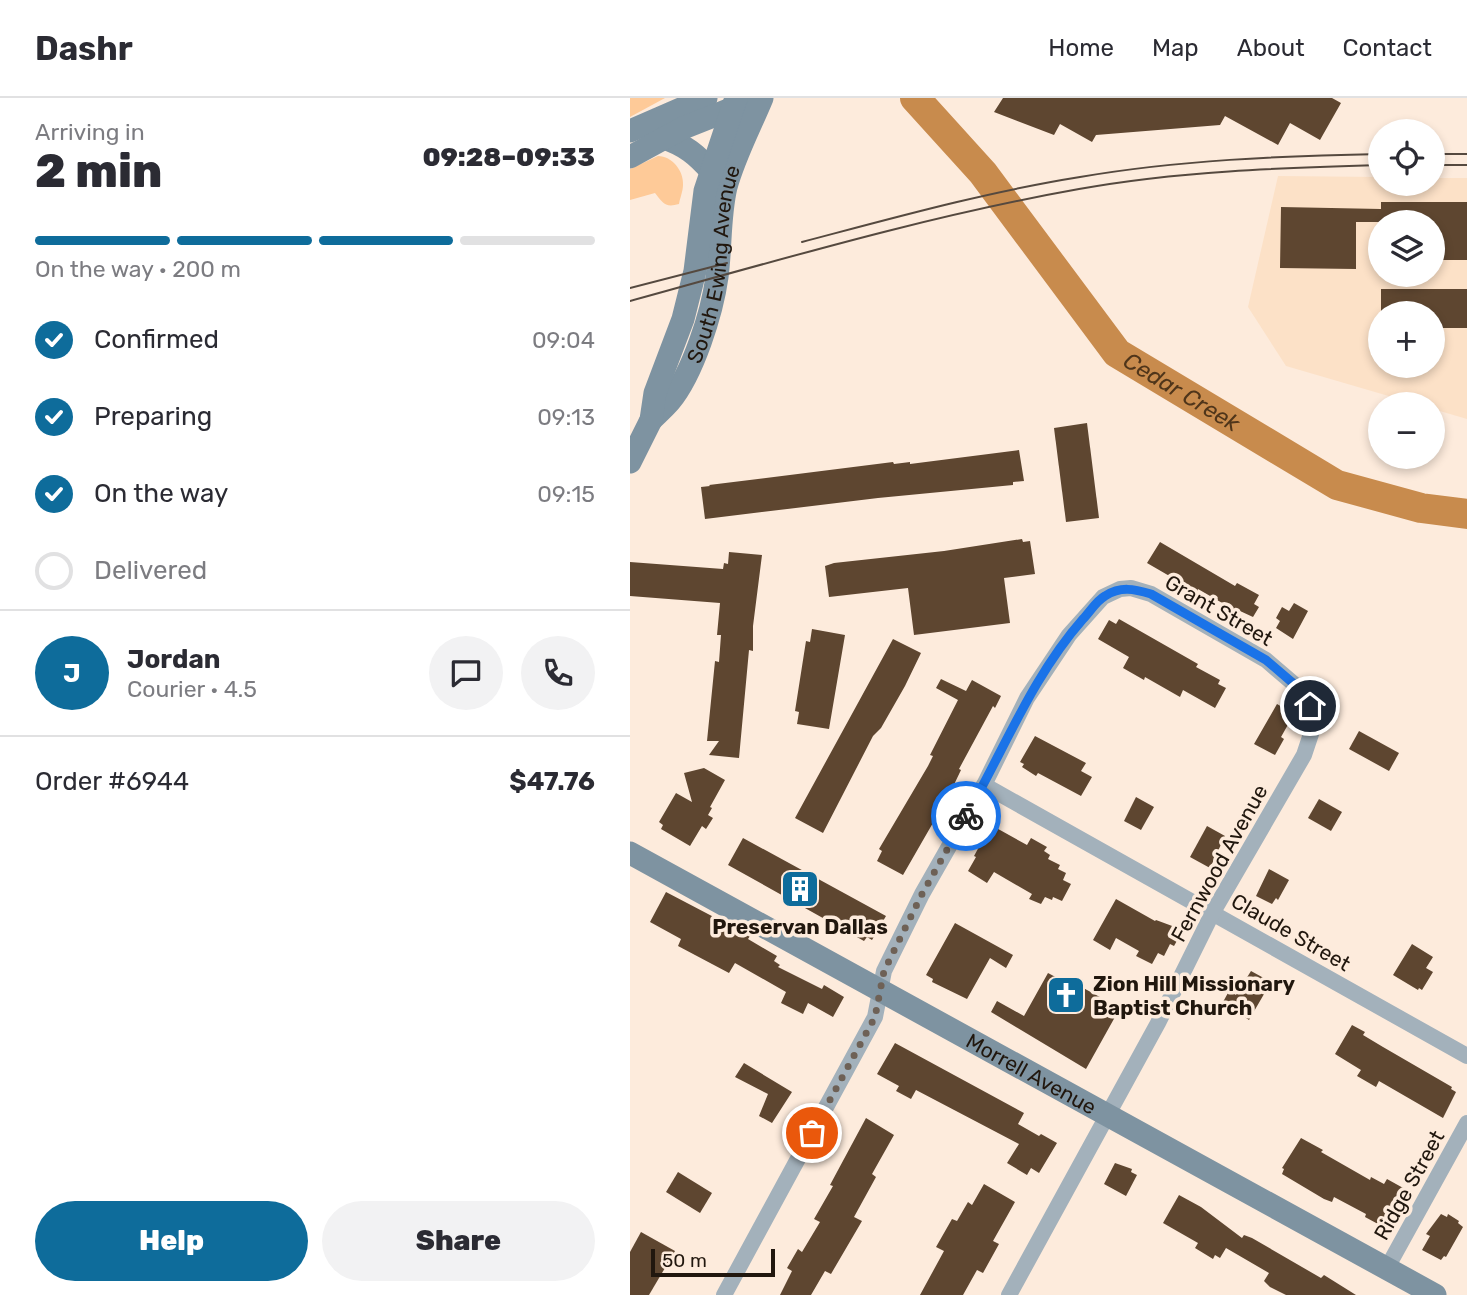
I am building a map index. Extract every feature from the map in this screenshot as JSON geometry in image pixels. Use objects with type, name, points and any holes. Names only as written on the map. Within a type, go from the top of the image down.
[{"type":"street","points":[[630,131],[706,98]]},
{"type":"street","points":[[630,157],[734,103],[762,98]]},
{"type":"street","name":"South Ewing Avenue","points":[[651,420],[677,390],[702,334],[714,298],[726,187],[762,98]]},
{"type":"street","name":"South Ewing Avenue","points":[[630,462],[651,420],[655,393],[683,319],[695,271],[705,191],[734,103]]},
{"type":"street","points":[[664,138],[681,144],[697,155],[711,171]]},
{"type":"street","name":"Grant Street","points":[[984,785],[1027,698],[1069,635],[1103,597],[1120,589],[1131,588],[1151,594],[1266,660],[1294,684],[1310,706]]},
{"type":"street","name":"Fernwood Avenue","points":[[1009,1295],[1108,1115],[1213,912],[1304,755],[1314,725],[1310,706]]},
{"type":"street","points":[[724,1295],[875,1017],[884,971],[922,894],[984,785]]},
{"type":"street","name":"Claude Street","points":[[984,785],[1467,1056]]},
{"type":"street","name":"Morrell Avenue","points":[[630,853],[1435,1295]]},
{"type":"street","name":"Ridge Street","points":[[1387,1268],[1467,1123]]},
{"type":"shaded area","points":[[630,98],[665,98],[630,117]]},
{"type":"shaded area","points":[[658,156],[672,161],[681,175],[683,187],[679,204],[665,204],[655,193],[630,200],[630,169]]},
{"type":"shaded area","points":[[1278,176],[1368,177],[1368,196],[1445,196],[1445,178],[1467,178],[1467,419],[1445,413],[1445,392],[1375,392],[1286,366],[1248,307]]},
{"type":"building","points":[[1003,98],[1332,98],[1341,103],[1320,140],[1290,123],[1278,145],[1225,116],[1220,125],[1096,135],[1092,142],[1060,124],[1054,135],[994,112]]},
{"type":"building","points":[[1381,202],[1467,202],[1467,260],[1445,260],[1445,210],[1368,210],[1368,222],[1356,222],[1356,269],[1280,268],[1281,207],[1381,209]]},
{"type":"building","points":[[1381,289],[1467,289],[1467,328],[1445,328],[1445,301],[1381,301]]},
{"type":"building","points":[[1087,423],[1099,518],[1066,522],[1054,428]]},
{"type":"building","points":[[1019,450],[1024,481],[1013,482],[1013,485],[705,519],[701,487],[709,485],[893,462],[910,464]]},
{"type":"building","points":[[1022,539],[1023,542],[1030,541],[1035,574],[1004,578],[1010,623],[914,635],[908,588],[829,597],[825,566],[834,563]]},
{"type":"building","points":[[1160,542],[1235,586],[1237,583],[1259,595],[1254,604],[1259,607],[1253,617],[1240,611],[1237,616],[1226,609],[1224,604],[1147,563]]},
{"type":"building","points":[[729,552],[762,555],[753,626],[753,651],[749,650],[739,758],[709,755],[719,741],[707,741],[715,661],[719,662],[721,635],[717,635],[720,603],[630,596],[630,562],[723,569],[724,563],[728,564]]},
{"type":"building","points":[[1294,603],[1308,611],[1293,639],[1276,628],[1280,621],[1276,618],[1282,607],[1289,611]]},
{"type":"building","points":[[1119,619],[1198,664],[1196,667],[1220,680],[1218,684],[1226,688],[1215,708],[1183,690],[1180,697],[1123,668],[1129,657],[1098,639],[1109,620],[1116,624]]},
{"type":"building","points":[[812,629],[845,635],[829,729],[797,724],[799,712],[795,711],[806,641],[810,642]]},
{"type":"building","points":[[893,639],[921,653],[881,728],[873,736],[823,833],[795,818]]},
{"type":"building","points":[[941,679],[966,691],[972,680],[1001,696],[995,708],[993,706],[959,769],[961,770],[949,795],[903,875],[877,861],[882,851],[879,849],[928,766],[933,756],[930,755],[958,700],[936,688]]},
{"type":"building","points":[[1277,704],[1294,714],[1281,737],[1284,739],[1275,755],[1254,744]]},
{"type":"building","points":[[1359,731],[1399,753],[1389,771],[1349,749]]},
{"type":"building","points":[[1035,736],[1086,763],[1081,771],[1092,777],[1081,796],[1022,767],[1024,764],[1020,762]]},
{"type":"building","points":[[704,768],[725,780],[710,807],[712,808],[708,815],[713,818],[706,829],[702,826],[690,846],[661,829],[663,825],[659,822],[676,793],[692,802],[684,773]]},
{"type":"building","points":[[1136,797],[1154,807],[1141,830],[1124,821]]},
{"type":"building","points":[[1319,799],[1342,812],[1331,831],[1308,818]]},
{"type":"building","points":[[991,825],[1027,845],[1031,838],[1047,847],[1044,851],[1050,855],[1048,859],[1060,865],[1058,869],[1066,873],[1063,880],[1071,884],[1062,901],[1045,897],[1041,904],[1029,899],[1032,894],[994,872],[987,883],[968,871]]},
{"type":"building","points":[[1207,826],[1225,836],[1210,868],[1190,857]]},
{"type":"building","name":"Preservan Dallas","points":[[743,838],[886,916],[872,940],[867,937],[864,941],[728,865]]},
{"type":"building","points":[[1269,869],[1289,880],[1278,900],[1276,898],[1272,904],[1256,896]]},
{"type":"building","points":[[666,892],[750,936],[748,939],[777,956],[774,961],[780,965],[778,967],[822,989],[824,985],[844,997],[833,1017],[808,1003],[803,1014],[781,1003],[786,992],[735,963],[729,973],[678,946],[681,939],[650,922]]},
{"type":"building","points":[[1116,899],[1155,921],[1183,930],[1174,946],[1170,944],[1164,956],[1158,953],[1152,964],[1136,956],[1139,951],[1116,938],[1110,950],[1093,940]]},
{"type":"building","points":[[955,923],[1013,955],[1006,968],[990,958],[967,999],[932,982],[933,979],[926,975]]},
{"type":"building","points":[[1412,944],[1433,957],[1426,968],[1433,972],[1422,990],[1393,975]]},
{"type":"building","points":[[1251,971],[1271,982],[1249,1020],[1223,1002],[1229,991],[1236,995]]},
{"type":"building","name":"Zion Hill Missionary Baptist Church","points":[[1048,973],[1063,981],[1065,978],[1120,1008],[1086,1069],[991,1012],[997,1001],[1024,1016]]},
{"type":"building","points":[[1352,1025],[1365,1032],[1363,1035],[1452,1087],[1456,1092],[1443,1118],[1379,1081],[1376,1087],[1357,1076],[1361,1070],[1335,1054]]},
{"type":"building","points":[[895,1043],[1024,1113],[1018,1124],[1057,1143],[1039,1173],[1031,1168],[1027,1175],[1007,1163],[1019,1144],[916,1090],[911,1099],[896,1091],[899,1086],[877,1074]]},
{"type":"building","points":[[744,1063],[792,1092],[772,1123],[759,1116],[768,1094],[735,1077]]},
{"type":"building","points":[[866,1118],[894,1135],[872,1174],[876,1177],[854,1217],[862,1221],[831,1274],[825,1271],[811,1295],[780,1295],[792,1271],[787,1268],[798,1249],[802,1252],[820,1222],[814,1219]]},
{"type":"building","points":[[1301,1138],[1370,1180],[1371,1177],[1384,1184],[1387,1179],[1405,1189],[1385,1225],[1365,1217],[1366,1214],[1334,1197],[1332,1202],[1324,1199],[1282,1174],[1282,1168]]},
{"type":"building","points":[[1115,1163],[1132,1169],[1131,1172],[1137,1175],[1126,1196],[1104,1184]]},
{"type":"building","points":[[678,1172],[712,1193],[700,1213],[666,1192]]},
{"type":"building","points":[[984,1184],[1015,1202],[993,1241],[999,1244],[983,1273],[977,1270],[963,1295],[920,1295],[944,1251],[936,1247],[952,1219],[957,1221],[968,1202],[972,1205]]},
{"type":"building","points":[[1179,1195],[1201,1207],[1242,1238],[1244,1235],[1252,1238],[1321,1278],[1324,1275],[1356,1295],[1286,1295],[1264,1281],[1269,1273],[1226,1248],[1220,1258],[1215,1255],[1213,1259],[1195,1248],[1198,1243],[1163,1223]]},
{"type":"building","points":[[1441,1214],[1447,1217],[1448,1214],[1463,1227],[1446,1257],[1441,1260],[1422,1250],[1430,1236],[1426,1234]]},
{"type":"building","points":[[641,1232],[675,1251],[649,1295],[630,1295],[630,1252]]},
{"type":"waterway","name":"Cedar Creek","points":[[915,98],[983,173],[1117,353],[1337,485],[1421,508],[1467,514]]},
{"type":"tram line","points":[[802,242],[975,198],[1117,171],[1230,160],[1368,154]]},
{"type":"tram line","points":[[1445,154],[1467,154]]},
{"type":"tram line","points":[[630,301],[909,225],[1079,189],[1191,174],[1368,165]]},
{"type":"tram line","points":[[1445,165],[1467,165]]},
{"type":"tram line","points":[[630,288],[727,263]]},
{"type":"way so far","points":[[812,1133],[875,1017],[884,971],[922,894],[966,816]]},
{"type":"place","name":"Preservan Dallas","points":[[800,889]]},
{"type":"place","name":"Zion Hill Missionary Baptist Church","points":[[1066,995]]},
{"type":"route","points":[[966,816],[1027,698],[1069,635],[1103,597],[1120,589],[1131,588],[1151,594],[1266,660],[1294,684],[1310,706]]}]
